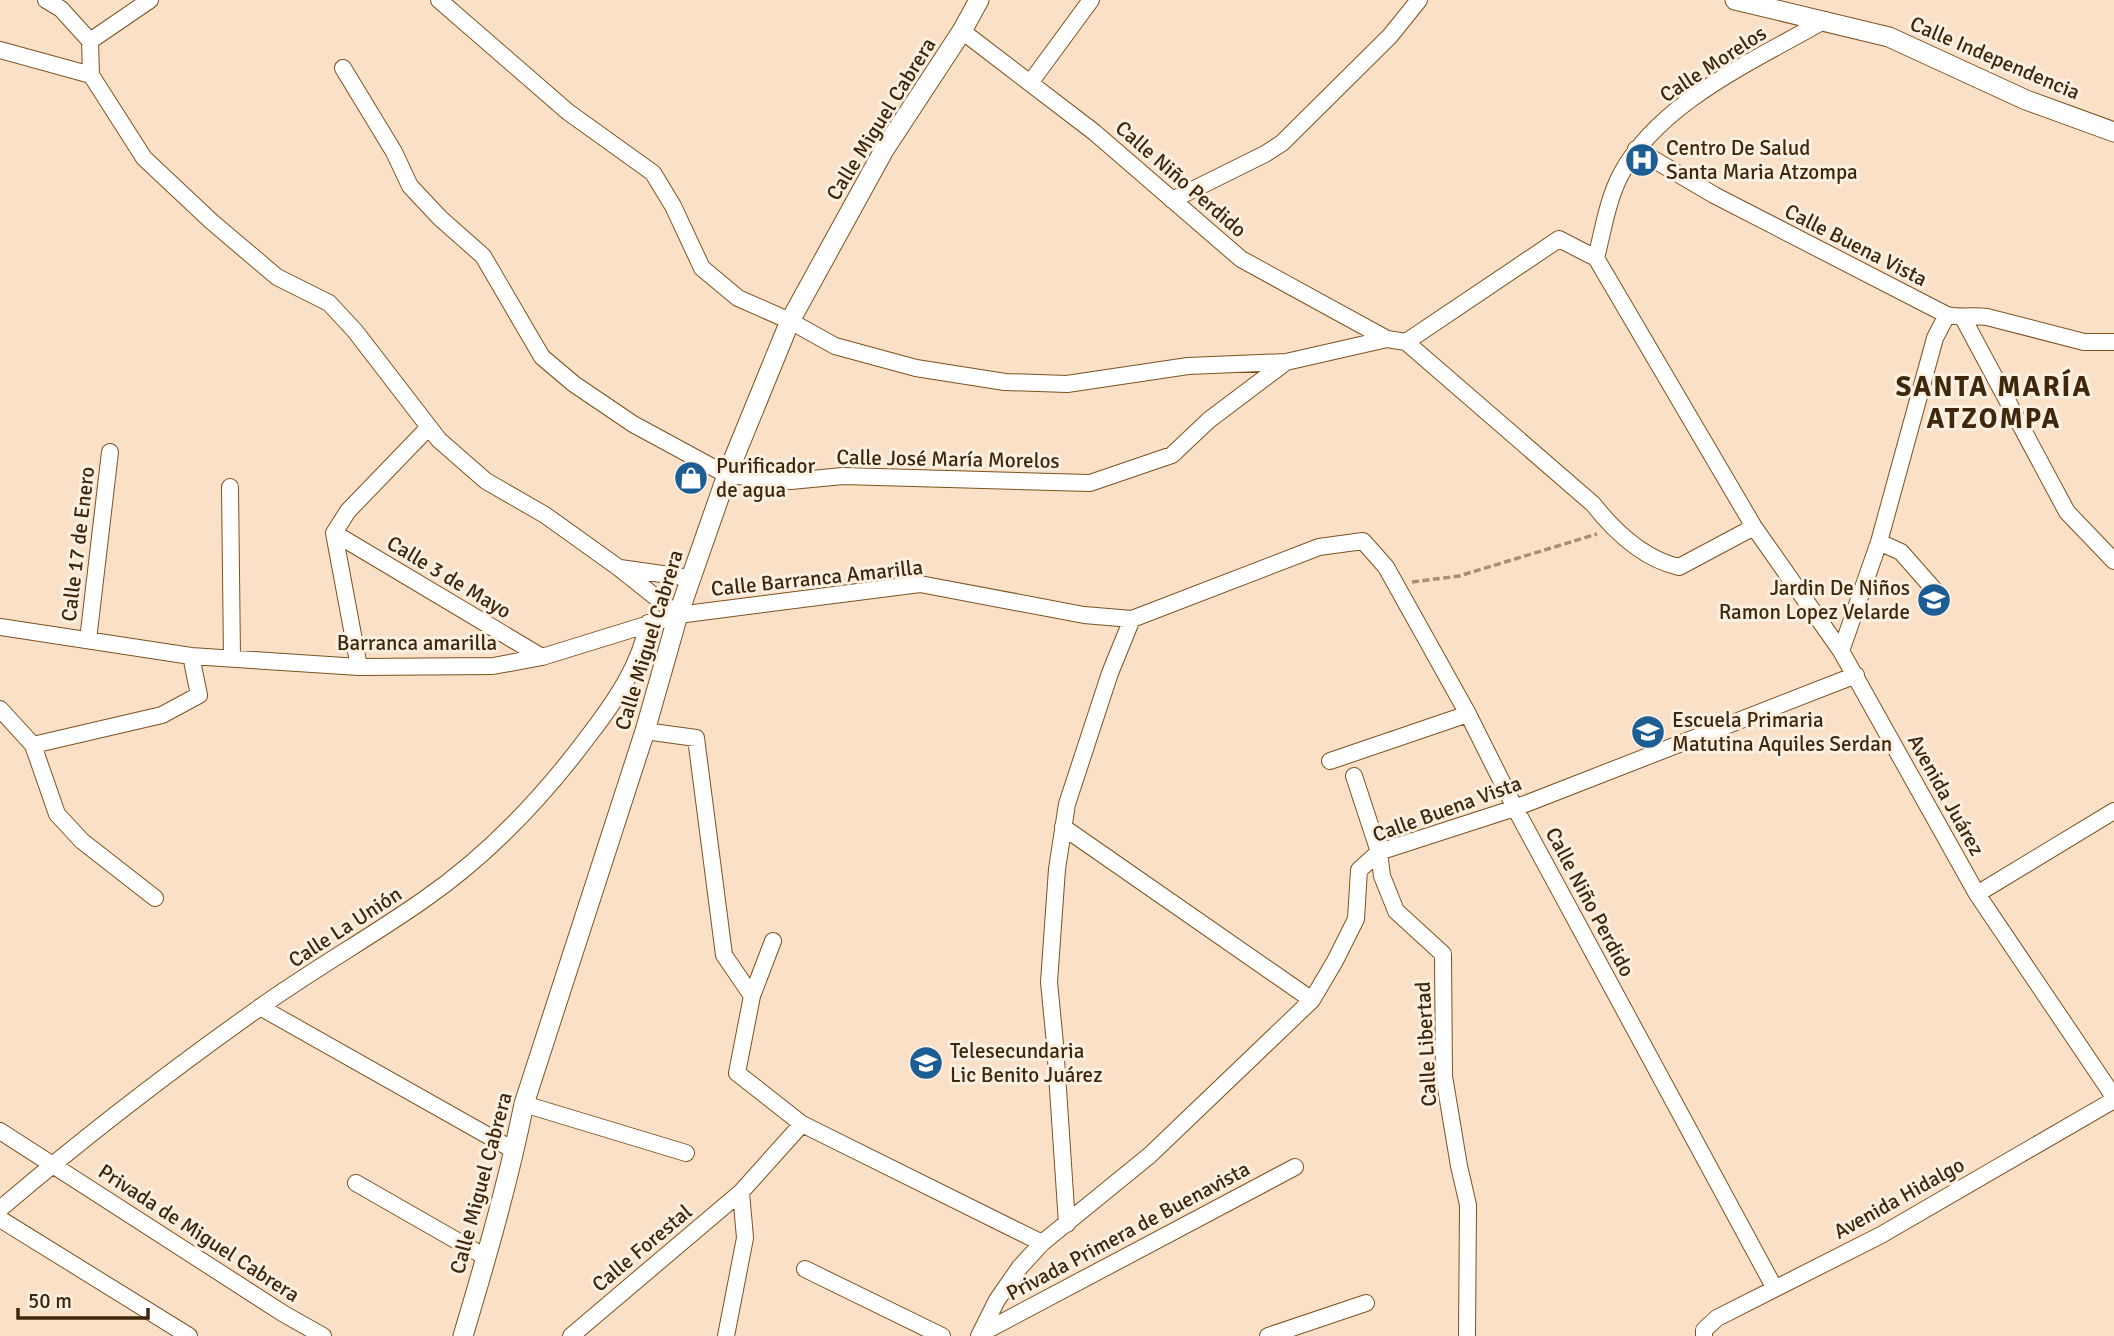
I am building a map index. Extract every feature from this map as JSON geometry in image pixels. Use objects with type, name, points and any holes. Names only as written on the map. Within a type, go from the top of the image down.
[{"type":"street","points":[[46,0],[62,5],[90,41],[91,75],[144,158],[276,277],[329,303],[355,331],[439,440],[486,481],[545,515],[619,568],[678,615]]},
{"type":"street","points":[[90,41],[150,0]]},
{"type":"street","points":[[439,0],[568,112],[653,173],[673,206],[702,268],[738,298],[790,321],[835,346],[916,368],[1005,382],[1067,384],[1188,366],[1286,362],[1387,339],[1406,342],[1593,504],[1613,529],[1661,563],[1679,567],[1754,527]]},
{"type":"street","name":"Calle Miguel Cabrera","points":[[463,1336],[514,1152],[524,1104],[645,731],[678,615],[727,475],[790,321],[884,150],[962,31],[979,0]]},
{"type":"street","points":[[1030,83],[1091,0]]},
{"type":"street","points":[[1172,200],[1282,143],[1390,36],[1419,0]]},
{"type":"street","name":"Calle Independencia","points":[[1735,0],[1792,7],[1825,20],[1889,37],[2025,100],[2114,132]]},
{"type":"street","name":"Calle Morelos","points":[[1596,258],[1610,201],[1620,176],[1636,149],[1671,114],[1710,86],[1825,20]]},
{"type":"street","name":"Calle Niño Perdido","points":[[962,31],[1094,132],[1241,259],[1387,339]]},
{"type":"street","points":[[0,50],[91,75]]},
{"type":"street","name":"Calle José María Morelos","points":[[344,68],[394,152],[410,186],[440,218],[483,256],[542,357],[574,384],[633,424],[727,475],[792,481],[844,476],[1090,483],[1172,455],[1209,420],[1286,362]]},
{"type":"street","name":"Calle Buena Vista","points":[[1636,149],[1714,195],[1955,317],[1975,315],[2084,342],[2114,342]]},
{"type":"street","points":[[1406,342],[1559,240],[1596,258]]},
{"type":"street","name":"Avenida Juárez","points":[[1596,258],[1754,527],[1856,675],[1977,894],[2114,1098]]},
{"type":"street","points":[[1841,650],[1879,542],[1936,338],[1955,317],[2067,512],[2114,561]]},
{"type":"street","points":[[359,667],[334,533],[348,512],[429,428]]},
{"type":"street","name":"Calle 17 de Enero","points":[[88,640],[110,452]]},
{"type":"street","points":[[230,487],[232,658]]},
{"type":"street","name":"Calle 3 de Mayo","points":[[334,533],[542,657]]},
{"type":"street","name":"Calle Niño Perdido","points":[[1363,541],[1386,566],[1468,714],[1515,807],[1774,1287]]},
{"type":"street","name":"Calle Barranca Amarilla","points":[[678,615],[920,584],[1084,615],[1132,619],[1319,547],[1363,541]]},
{"type":"street","points":[[1879,542],[1901,552],[1938,594]]},
{"type":"street","points":[[619,568],[690,578]]},
{"type":"street","name":"Barranca amarilla","points":[[191,656],[359,667],[494,666],[542,657],[678,615]]},
{"type":"street","points":[[1066,1224],[1049,982],[1057,869],[1067,804],[1110,673],[1132,619]]},
{"type":"street","name":"Calle La Unión","points":[[0,1209],[53,1164],[260,1007],[425,900],[500,837],[568,764],[620,695],[644,643],[648,623]]},
{"type":"street","name":"Calle 17 de Enero","points":[[0,627],[191,656]]},
{"type":"street","points":[[33,745],[162,715],[199,695],[191,656]]},
{"type":"street","name":"Calle Buena Vista","points":[[979,1335],[997,1300],[1041,1242],[1150,1155],[1312,999],[1356,919],[1359,870],[1379,852],[1515,807],[1856,675]]},
{"type":"street","points":[[0,709],[33,745],[57,814],[82,841],[155,898]]},
{"type":"street","points":[[1330,761],[1468,714]]},
{"type":"street","points":[[645,731],[696,738],[724,955],[752,996]]},
{"type":"street","name":"Calle Libertad","points":[[1354,776],[1379,852],[1382,876],[1396,911],[1443,954],[1444,1076],[1468,1205],[1466,1336]]},
{"type":"street","points":[[1977,894],[2114,810]]},
{"type":"street","points":[[1063,827],[1312,999]]},
{"type":"street","points":[[773,941],[752,996],[737,1073],[802,1124],[1041,1242]]},
{"type":"street","points":[[260,1007],[514,1152]]},
{"type":"street","name":"Avenida Hidalgo","points":[[1704,1333],[1717,1318],[1881,1235],[2114,1098]]},
{"type":"street","points":[[524,1104],[686,1153]]},
{"type":"street","name":"Calle Forestal","points":[[571,1336],[741,1192],[802,1124]]},
{"type":"street","name":"Privada de Miguel Cabrera","points":[[0,1131],[284,1314],[323,1336]]},
{"type":"street","name":"Privada Primera de Buenavista","points":[[979,1335],[1295,1167]]},
{"type":"street","points":[[355,1183],[486,1258]]},
{"type":"street","points":[[726,1336],[745,1238],[741,1192]]},
{"type":"street","points":[[0,1219],[189,1336]]},
{"type":"street","points":[[805,1269],[942,1336]]},
{"type":"street","points":[[1268,1336],[1366,1303]]},
{"type":"path","points":[[1394,584],[1458,576],[1613,529]]},
{"type":"place","name":"Centro De Salud Santa Maria Atzompa","points":[[1642,160]]},
{"type":"place","name":"Purificador de agua","points":[[691,478]]},
{"type":"place","name":"Jardin De Niños Ramon Lopez Velarde","points":[[1934,600]]},
{"type":"place","name":"Escuela Primaria Matutina Aquiles Serdan","points":[[1648,732]]},
{"type":"place","name":"Telesecundaria Lic Benito Juárez","points":[[926,1063]]},
{"type":"district","name":"SANTA MARÍA ATZOMPA","points":[[1994,402]]}]
